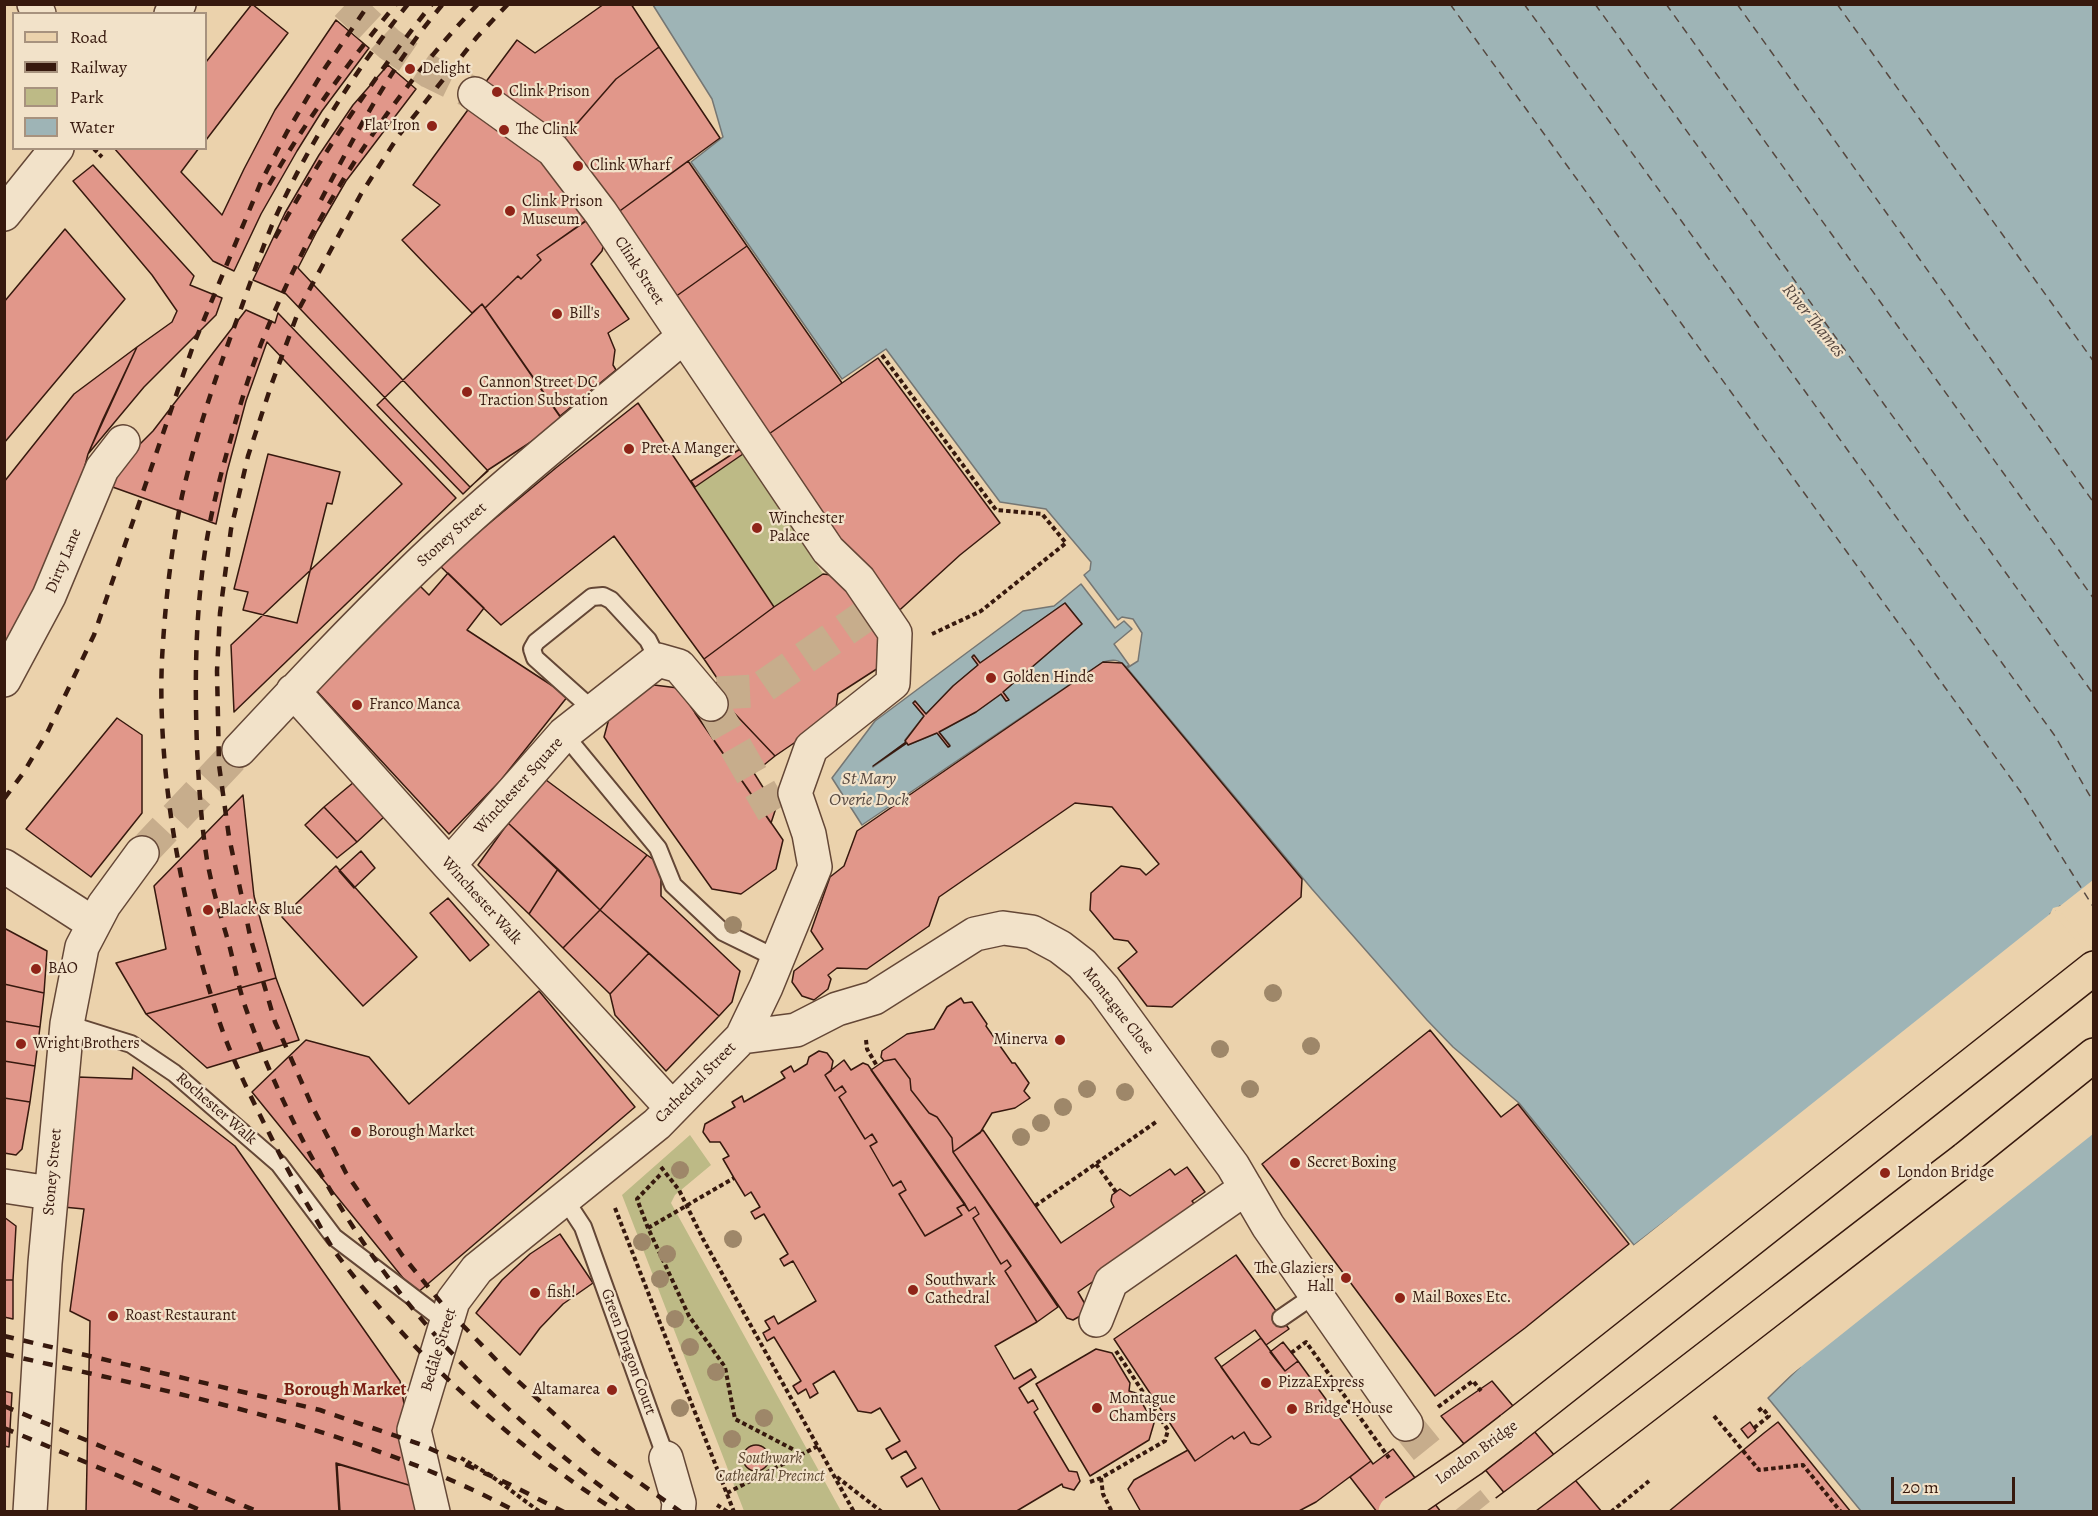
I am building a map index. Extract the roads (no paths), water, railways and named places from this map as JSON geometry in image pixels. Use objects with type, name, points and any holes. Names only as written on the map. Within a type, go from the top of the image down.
[{"type":"main road","name":"London Bridge","points":[[1395,1512],[1471,1460],[1511,1429],[2094,968]]},
{"type":"main road","points":[[1506,1512],[1965,1159],[2094,1055]]},
{"type":"street","name":"Clink Street","points":[[475,94],[553,150],[601,213],[828,550],[859,580],[884,626],[893,683],[811,748],[795,793],[809,834]]},
{"type":"street","points":[[4,214],[55,150]]},
{"type":"street","name":"Stoney Street","points":[[239,750],[293,691],[413,570],[683,337]]},
{"type":"street","name":"Dirty Lane","points":[[4,680],[49,596],[102,469],[123,442]]},
{"type":"street","points":[[658,660],[679,666],[711,698]]},
{"type":"street","name":"Winchester Square","points":[[444,869],[564,734],[658,660]]},
{"type":"street","name":"Winchester Walk","points":[[293,691],[444,869],[513,945],[672,1108]]},
{"type":"street","points":[[773,812],[809,834]]},
{"type":"street","name":"Cathedral Street","points":[[564,1198],[657,1124],[742,1037],[778,959],[815,867],[809,834]]},
{"type":"street","name":"Stoney Street","points":[[30,1512],[50,1193],[67,1024],[82,947],[104,905],[142,853]]},
{"type":"street","points":[[4,866],[94,924]]},
{"type":"street","name":"Montague Close","points":[[742,1037],[796,1030],[837,1009],[874,998],[975,934],[1003,928],[1032,932],[1060,947],[1082,964],[1104,989],[1233,1166],[1268,1226],[1316,1294],[1420,1417]]},
{"type":"street","points":[[4,1186],[50,1193]]},
{"type":"street","points":[[1096,1320],[1111,1282],[1246,1188]]},
{"type":"street","name":"Bedale Street","points":[[433,1512],[414,1430],[453,1301],[477,1269],[564,1198]]},
{"type":"street","name":"Green Dragon Court","points":[[666,1458],[679,1503],[678,1512]]},
{"type":"lane","points":[[593,710],[535,658],[532,649],[536,642],[592,597],[603,596],[611,600],[648,640],[658,660]]},
{"type":"lane","points":[[564,734],[658,848],[673,885],[723,932],[778,959]]},
{"type":"lane","name":"Rochester Walk","points":[[67,1024],[132,1044],[174,1073],[279,1164],[334,1237],[447,1323]]},
{"type":"lane","name":"Green Dragon Court","points":[[564,1198],[583,1227],[666,1458]]},
{"type":"lane","points":[[1281,1318],[1316,1294]]},
{"type":"water","name":"River Thames","points":[[653,5],[2093,5],[2093,948],[2060,906],[2050,914],[2093,968],[2093,1511],[1861,1511],[1768,1398],[1800,1367],[1677,1212],[1634,1245],[1519,1103],[1453,1047],[1427,1020],[1312,889],[1127,668],[1138,661],[1142,633],[1133,619],[1122,617],[1118,620],[1084,575],[1090,570],[1091,562],[1046,509],[1000,502],[886,349],[842,379],[691,162],[723,137],[712,99]]},
{"type":"water","name":"St Mary Overie Dock","points":[[1081,584],[1115,628],[1124,621],[1132,629],[1114,644],[1129,665],[1126,667],[1116,660],[1103,662],[862,825],[832,778],[875,721],[1023,611],[1054,606]],"holes":[[[1065,603],[1082,624],[1003,692],[1008,700],[1006,701],[1001,694],[976,712],[939,732],[950,745],[949,747],[937,733],[908,745],[907,743],[873,767],[906,742],[905,740],[924,716],[913,703],[915,701],[926,714],[953,686],[978,665],[973,655],[980,663]]]},
{"type":"tunnel","points":[[346,4],[389,44],[430,72],[475,94]]},
{"type":"tunnel","points":[[717,693],[757,691],[872,611]]},
{"type":"tunnel","points":[[711,704],[773,812]]},
{"type":"tunnel","points":[[142,853],[239,750]]},
{"type":"tunnel","points":[[1406,1424],[1477,1512]]},
{"type":"railway","points":[[4,799],[24,772],[48,731],[94,635],[193,346],[261,182],[287,132],[325,68],[369,4]]},
{"type":"railway","points":[[269,185],[329,92],[396,4]]},
{"type":"railway","points":[[408,4],[350,83],[316,138],[286,196],[268,236],[231,336],[194,450],[175,536],[162,659],[163,746],[174,836],[182,881],[203,967],[227,1043],[279,1153],[335,1251],[367,1293],[399,1329],[466,1396],[540,1458],[618,1512]]},
{"type":"railway","points":[[275,238],[349,118],[389,60],[432,4]]},
{"type":"railway","points":[[321,200],[362,123],[392,74],[443,4]]},
{"type":"railway","points":[[478,4],[413,80],[355,161],[329,204],[283,293],[250,376],[226,455],[204,557],[197,639],[196,704],[203,832],[214,892],[242,996],[258,1041],[310,1155],[353,1227],[400,1293],[452,1354],[540,1437],[635,1512]]},
{"type":"railway","points":[[508,4],[477,37],[399,135],[361,194],[300,307],[248,456],[231,529],[220,613],[217,671],[219,765],[229,837],[251,940],[275,1022],[313,1108],[346,1173],[402,1255],[443,1305],[507,1371],[596,1452],[681,1512]]},
{"type":"railway","points":[[4,1336],[320,1410],[422,1445],[511,1485],[564,1512]]},
{"type":"railway","points":[[4,1354],[201,1399],[331,1435],[456,1482],[517,1512]]},
{"type":"railway","points":[[4,1406],[259,1512]]},
{"type":"railway","points":[[4,1428],[205,1512]]},
{"type":"place","name":"Delight","points":[[410,69]]},
{"type":"place","name":"Clink Prison","points":[[497,92]]},
{"type":"place","name":"Flat Iron","points":[[432,126]]},
{"type":"place","name":"The Clink","points":[[504,130]]},
{"type":"place","name":"Clink Wharf","points":[[578,166]]},
{"type":"place","name":"Clink Prison Museum","points":[[510,211]]},
{"type":"place","name":"Bill's","points":[[557,314]]},
{"type":"place","name":"Cannon Street DC Traction Substation","points":[[467,392]]},
{"type":"place","name":"Pret A Manger","points":[[629,449]]},
{"type":"place","name":"Winchester Palace","points":[[757,528]]},
{"type":"place","name":"Golden Hinde","points":[[991,678]]},
{"type":"place","name":"Franco Manca","points":[[357,705]]},
{"type":"place","name":"Black & Blue","points":[[208,910]]},
{"type":"place","name":"BAO","points":[[36,969]]},
{"type":"place","name":"Minerva","points":[[1060,1040]]},
{"type":"place","name":"Wright Brothers","points":[[21,1044]]},
{"type":"place","name":"Borough Market","points":[[356,1132]]},
{"type":"place","name":"Secret Boxing","points":[[1295,1163]]},
{"type":"place","name":"London Bridge","points":[[1885,1173]]},
{"type":"place","name":"The Glaziers Hall","points":[[1346,1278]]},
{"type":"place","name":"Southwark Cathedral","points":[[913,1290]]},
{"type":"place","name":"fish!","points":[[535,1293]]},
{"type":"place","name":"Mail Boxes Etc.","points":[[1400,1298]]},
{"type":"place","name":"Roast Restaurant","points":[[113,1316]]},
{"type":"place","name":"PizzaExpress","points":[[1266,1383]]},
{"type":"place","name":"Altamarea","points":[[612,1390]]},
{"type":"place","name":"Montague Chambers","points":[[1097,1408]]},
{"type":"place","name":"Bridge House","points":[[1292,1409]]},
{"type":"district","name":"Borough Market","points":[[345,1391]]},
{"type":"park label","name":"Southwark Cathedral Precinct","points":[[770,1468]]}]
